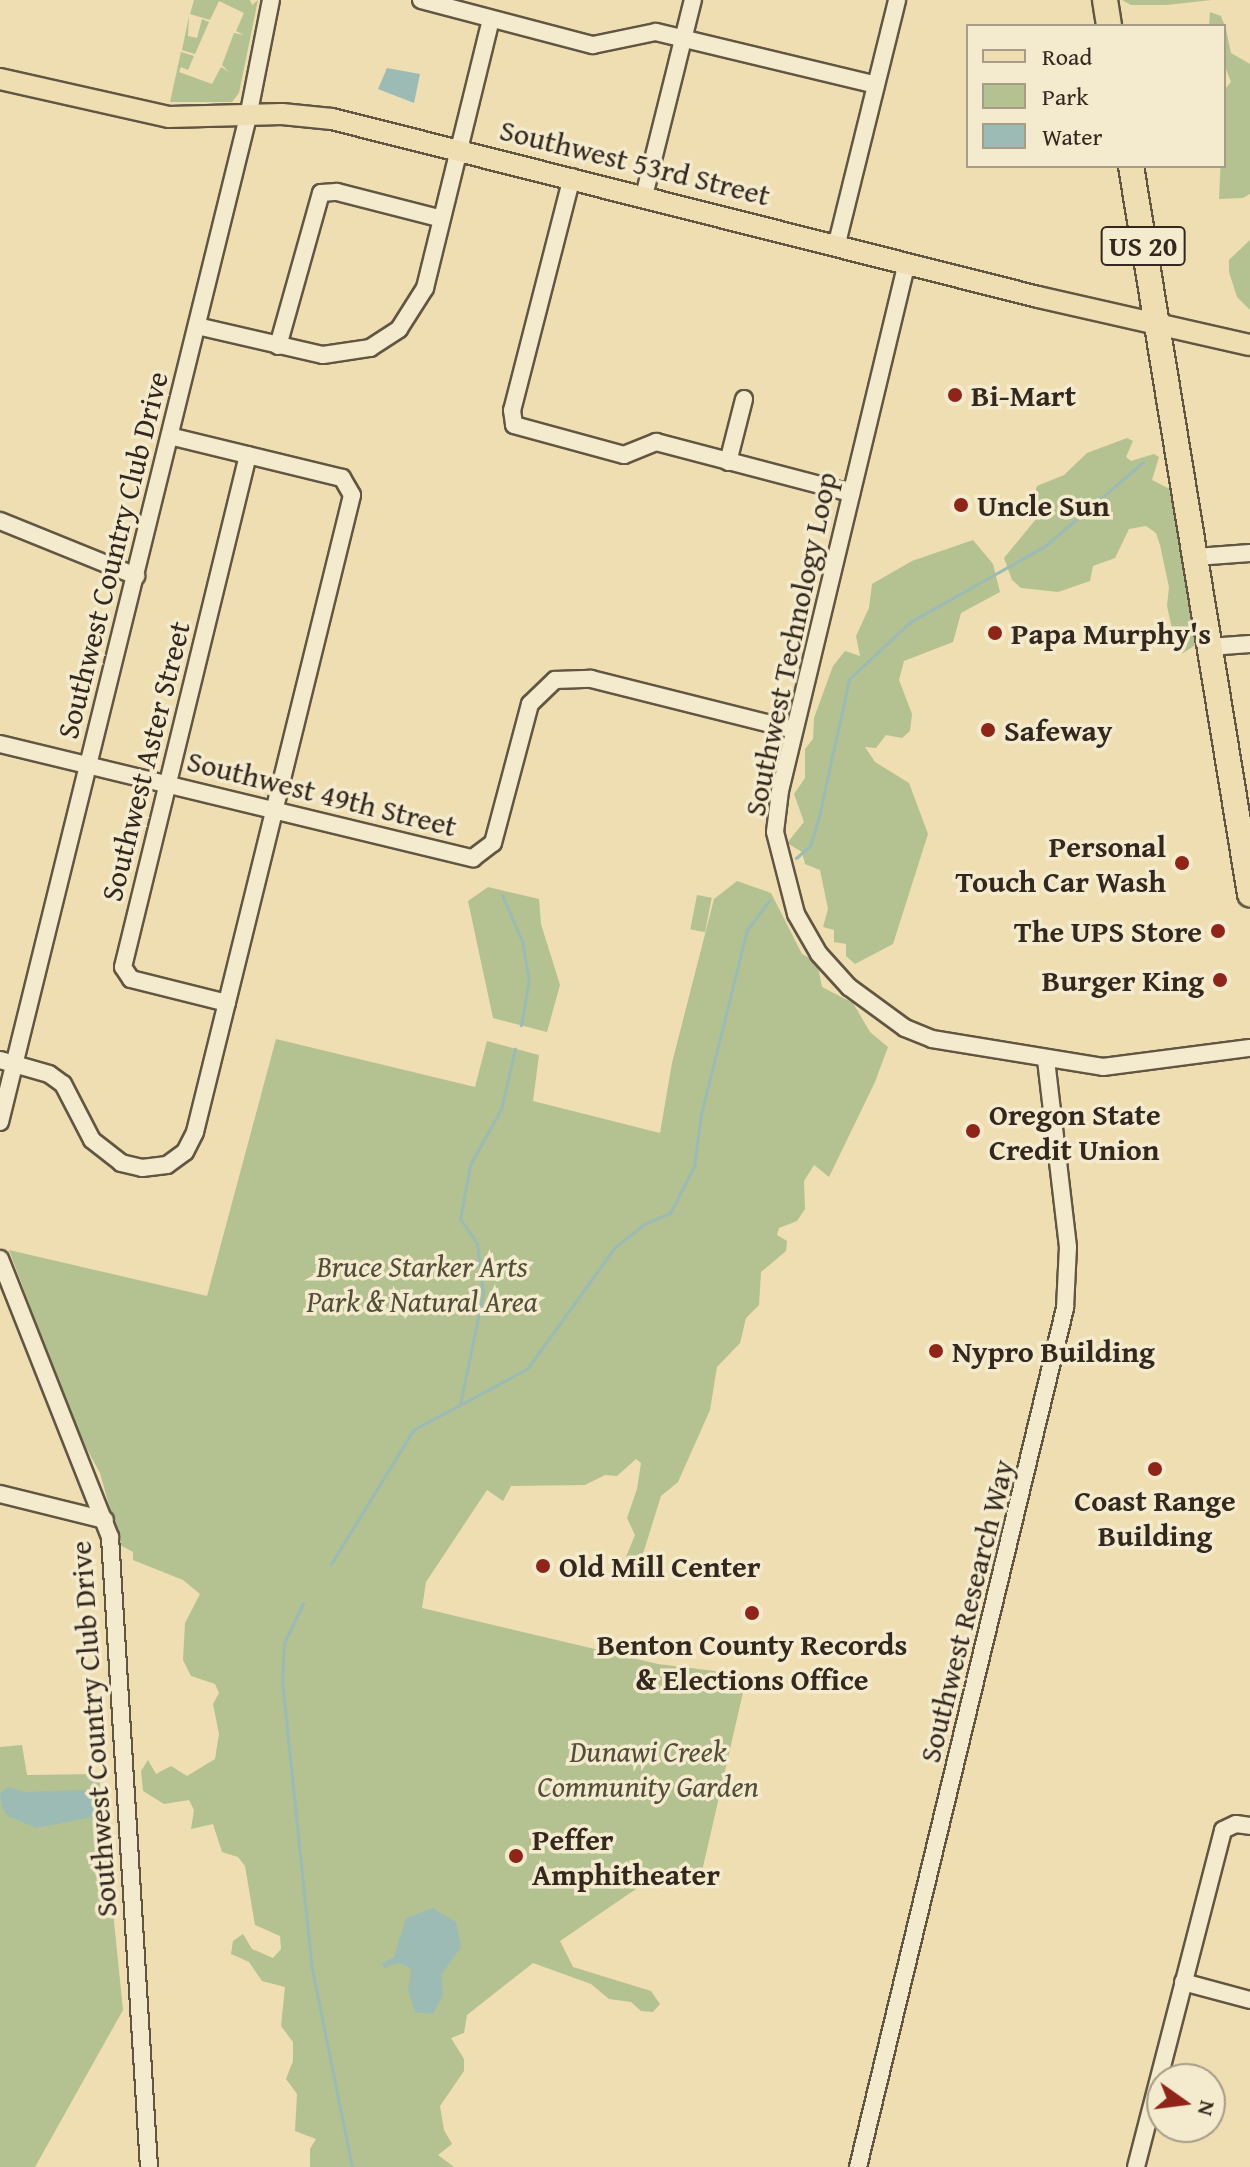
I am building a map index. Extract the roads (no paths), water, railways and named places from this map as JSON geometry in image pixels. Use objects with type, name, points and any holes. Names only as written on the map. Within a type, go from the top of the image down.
[{"type":"highway","points":[[1105,0],[1109,24]]},
{"type":"highway","name":"US 20","points":[[1131,168],[1250,894]]},
{"type":"main road","name":"Southwest 53rd Street","points":[[0,79],[146,114],[319,117],[837,243],[1158,326],[1250,345]]},
{"type":"street","name":"Southwest Country Club Drive","points":[[0,1122],[7,1062],[90,764],[248,117],[271,0]]},
{"type":"street","points":[[421,0],[593,45],[617,44],[643,32],[683,38],[876,85]]},
{"type":"street","points":[[644,196],[693,0]]},
{"type":"street","points":[[837,243],[897,0]]},
{"type":"street","points":[[197,326],[278,346],[340,355],[370,348],[392,335],[410,317],[425,288],[491,20]]},
{"type":"street","points":[[572,177],[512,410],[514,425],[624,455],[656,442],[851,493]]},
{"type":"street","points":[[278,346],[321,193],[337,192],[442,219]]},
{"type":"street","name":"Southwest Technology Loop","points":[[907,262],[794,730],[775,832],[796,914],[819,954],[849,987],[905,1028],[950,1044],[1046,1061],[1133,1065],[1250,1048]]},
{"type":"street","points":[[728,462],[744,399]]},
{"type":"street","points":[[7,1062],[63,1084],[103,1153],[142,1168],[167,1165],[185,1152],[195,1132],[352,495],[342,478],[170,436]]},
{"type":"street","name":"Southwest Aster Street","points":[[227,1003],[131,979],[124,971],[248,455]]},
{"type":"street","points":[[0,521],[136,576]]},
{"type":"street","points":[[1196,557],[1250,553]]},
{"type":"street","points":[[1209,647],[1250,644]]},
{"type":"street","name":"Southwest 49th Street","points":[[0,744],[451,854],[479,856],[493,843],[530,704],[543,687],[562,678],[591,679],[794,730]]},
{"type":"street","name":"Southwest Research Way","points":[[858,2167],[1066,1306],[1068,1247],[1046,1061]]},
{"type":"street","name":"Southwest Country Club Drive","points":[[0,1259],[105,1520],[118,1625],[149,2167]]},
{"type":"street","points":[[0,1494],[105,1520]]},
{"type":"street","points":[[1136,2167],[1223,1830],[1236,1824],[1250,1826]]},
{"type":"street","points":[[1183,1982],[1250,2000]]},
{"type":"water","points":[[387,68],[420,74],[414,103],[378,89]]},
{"type":"water","points":[[9,1787],[24,1792],[86,1790],[95,1804],[93,1817],[36,1828],[8,1816],[2,1808],[0,1793]]},
{"type":"water","points":[[433,1908],[456,1922],[461,1947],[441,1975],[443,1995],[433,2014],[415,2012],[408,1990],[411,1968],[398,1963],[384,1968],[382,1964],[394,1957],[406,1918]]},
{"type":"waterway","points":[[796,858],[810,846],[819,816],[849,679],[910,622],[1045,546],[1143,462]]},
{"type":"waterway","points":[[502,895],[522,941],[529,979],[521,1025]]},
{"type":"waterway","points":[[331,1564],[413,1430],[527,1369],[615,1247],[644,1224],[670,1213],[694,1166],[701,1114],[747,930],[770,900]]},
{"type":"waterway","points":[[460,1404],[483,1294],[477,1243],[460,1219],[470,1165],[501,1109],[515,1049]]},
{"type":"waterway","points":[[303,1603],[284,1643],[282,1681],[311,1964],[352,2167]]},
{"type":"place","name":"Bi-Mart","points":[[955,395]]},
{"type":"place","name":"Uncle Sun","points":[[961,505]]},
{"type":"place","name":"Papa Murphy's","points":[[995,633]]},
{"type":"place","name":"Safeway","points":[[988,730]]},
{"type":"place","name":"Personal Touch Car Wash","points":[[1182,863]]},
{"type":"place","name":"The UPS Store","points":[[1218,931]]},
{"type":"place","name":"Burger King","points":[[1220,980]]},
{"type":"place","name":"Oregon State Credit Union","points":[[973,1131]]},
{"type":"place","name":"Nypro Building","points":[[936,1351]]},
{"type":"place","name":"Coast Range Building","points":[[1155,1469]]},
{"type":"place","name":"Old Mill Center","points":[[543,1566]]},
{"type":"place","name":"Benton County Records & Elections Office","points":[[752,1613]]},
{"type":"place","name":"Peffer Amphitheater","points":[[516,1856]]},
{"type":"park label","name":"Bruce Starker Arts Park & Natural Area","points":[[422,1283]]},
{"type":"park label","name":"Dunawi Creek Community Garden","points":[[648,1768]]}]
